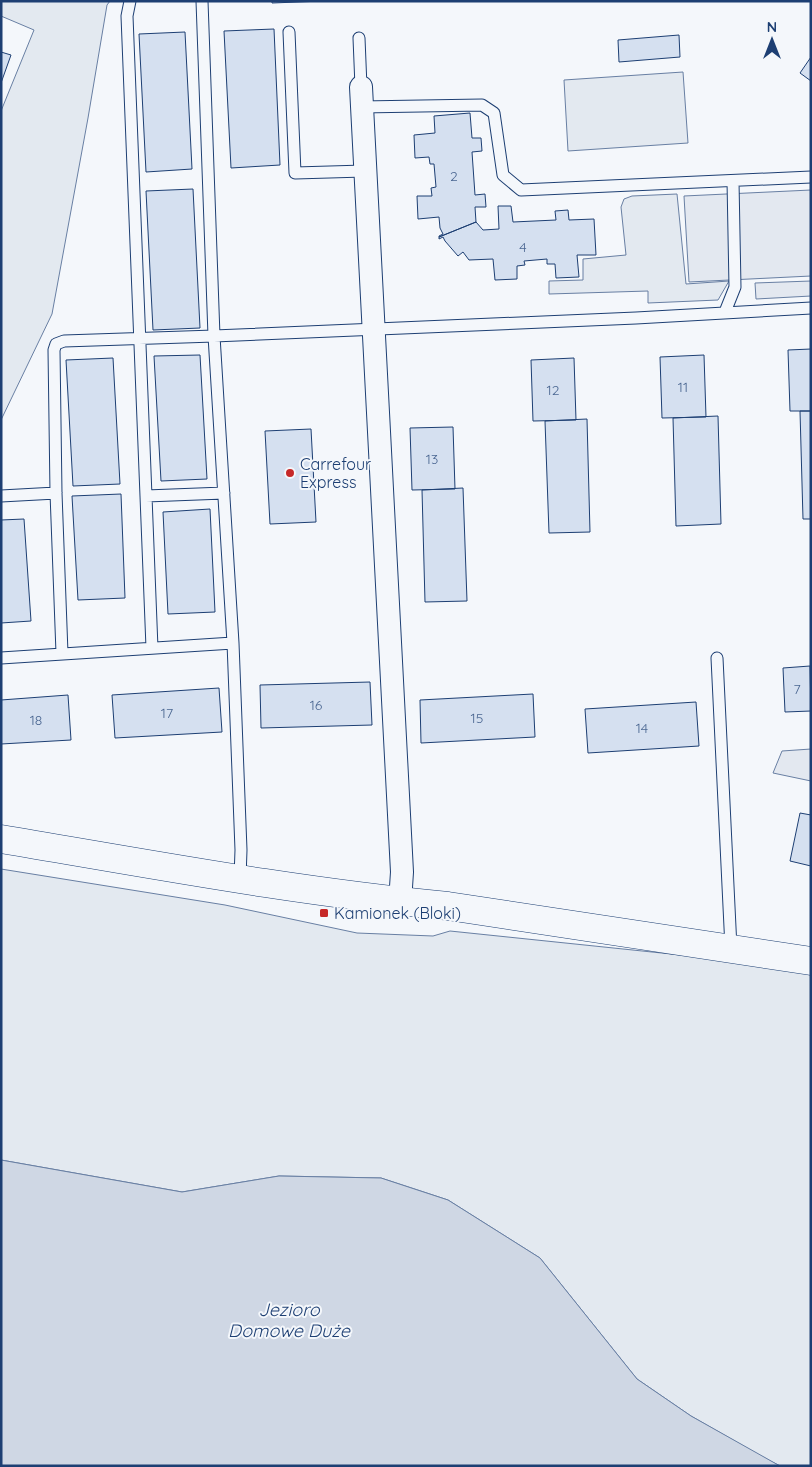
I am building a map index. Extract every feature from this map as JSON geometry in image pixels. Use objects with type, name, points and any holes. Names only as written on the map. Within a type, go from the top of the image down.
[{"type":"street","points":[[361,97],[402,872],[400,902]]},
{"type":"street","points":[[1,839],[240,880],[400,902],[448,906],[811,961]]},
{"type":"lane","points":[[130,1],[127,16],[152,648]]},
{"type":"lane","points":[[202,1],[214,336],[233,643],[241,850],[240,880]]},
{"type":"lane","points":[[289,32],[295,173],[364,171]]},
{"type":"lane","points":[[358,38],[361,97],[482,105],[494,113],[503,175],[521,190],[733,182],[811,177]]},
{"type":"lane","points":[[725,312],[735,287],[733,182]]},
{"type":"lane","points":[[62,653],[56,493],[54,350],[56,344],[64,341],[636,318],[811,308]]},
{"type":"lane","points":[[1,496],[56,493]]},
{"type":"lane","points":[[146,496],[224,493]]},
{"type":"lane","points":[[1,658],[233,643]]},
{"type":"lane","points":[[717,658],[731,949]]},
{"type":"shaded area","points":[[1,1],[110,1],[107,5],[52,314],[1,420],[1,111],[34,30],[1,16]]},
{"type":"shaded area","points":[[683,72],[688,143],[568,151],[564,80]]},
{"type":"shaded area","points":[[811,190],[811,276],[689,282],[684,196]]},
{"type":"shaded area","points":[[677,194],[686,284],[729,281],[718,300],[648,303],[648,291],[549,294],[549,281],[583,280],[583,259],[626,255],[621,207],[624,199],[632,196]]},
{"type":"shaded area","points":[[811,281],[811,296],[756,299],[755,283]]},
{"type":"shaded area","points":[[811,749],[811,781],[773,773],[782,751]]},
{"type":"shaded area","points":[[1,869],[225,905],[357,933],[433,936],[450,931],[811,970],[811,1466],[780,1466],[691,1416],[637,1379],[540,1258],[448,1200],[381,1178],[279,1176],[182,1192],[1,1160]]},
{"type":"water","name":"Jezioro Domowe Duże","points":[[1,1160],[182,1192],[279,1176],[381,1178],[448,1200],[540,1258],[637,1379],[691,1416],[780,1466],[1,1466]]},
{"type":"building","points":[[272,1],[323,1],[272,3]]},
{"type":"building","points":[[274,29],[280,165],[231,168],[224,31]]},
{"type":"building","points":[[185,32],[192,169],[146,172],[139,34]]},
{"type":"building","points":[[679,35],[680,57],[619,62],[618,40]]},
{"type":"building","points":[[1,52],[11,55],[1,83]]},
{"type":"building","points":[[811,57],[811,81],[800,73]]},
{"type":"building","points":[[470,113],[472,138],[481,138],[482,151],[472,152],[475,195],[485,194],[486,207],[475,207],[476,222],[439,237],[443,234],[440,228],[439,217],[418,219],[417,196],[432,196],[431,188],[436,187],[434,164],[430,164],[429,157],[415,158],[414,135],[435,133],[434,116]]},
{"type":"building","points":[[193,189],[200,328],[153,330],[146,191]]},
{"type":"building","points":[[498,206],[511,206],[513,222],[556,220],[555,211],[568,210],[569,220],[594,219],[596,255],[577,255],[579,277],[556,278],[555,264],[547,264],[547,259],[524,261],[525,265],[517,266],[517,279],[495,280],[493,259],[469,260],[463,252],[458,256],[443,237],[439,239],[439,237],[476,222],[483,230],[499,229]]},
{"type":"building","points":[[811,349],[811,411],[790,411],[788,350]]},
{"type":"building","points":[[200,355],[207,479],[161,481],[154,356]]},
{"type":"building","points":[[704,355],[706,417],[662,418],[660,357]]},
{"type":"building","points":[[113,358],[120,484],[73,486],[66,360]]},
{"type":"building","points":[[574,358],[576,420],[533,421],[531,360]]},
{"type":"building","points":[[800,411],[811,411],[811,519],[803,519]]},
{"type":"building","points":[[718,416],[721,524],[676,526],[673,418]]},
{"type":"building","points":[[587,419],[590,532],[549,533],[545,421]]},
{"type":"building","points":[[453,427],[455,489],[412,490],[410,428]]},
{"type":"building","points":[[311,429],[316,522],[270,524],[265,431]]},
{"type":"building","points":[[463,488],[467,601],[425,602],[422,490]]},
{"type":"building","points":[[121,494],[125,598],[78,600],[72,496]]},
{"type":"building","points":[[210,509],[215,612],[168,614],[163,512]]},
{"type":"building","points":[[24,519],[31,621],[1,623],[1,520]]},
{"type":"building","points":[[810,666],[811,711],[785,712],[783,668]]},
{"type":"building","points":[[370,682],[372,725],[261,728],[260,685]]},
{"type":"building","points":[[219,688],[222,732],[115,738],[112,695]]},
{"type":"building","points":[[533,694],[535,737],[421,743],[420,700]]},
{"type":"building","points":[[68,695],[71,740],[1,744],[1,700]]},
{"type":"building","points":[[696,702],[699,746],[588,753],[585,709]]},
{"type":"building","points":[[800,813],[811,815],[811,866],[790,861]]},
{"type":"place","name":"Carrefour Express","points":[[290,473]]},
{"type":"place","name":"Kamionek (Bloki)","points":[[324,913]]}]
